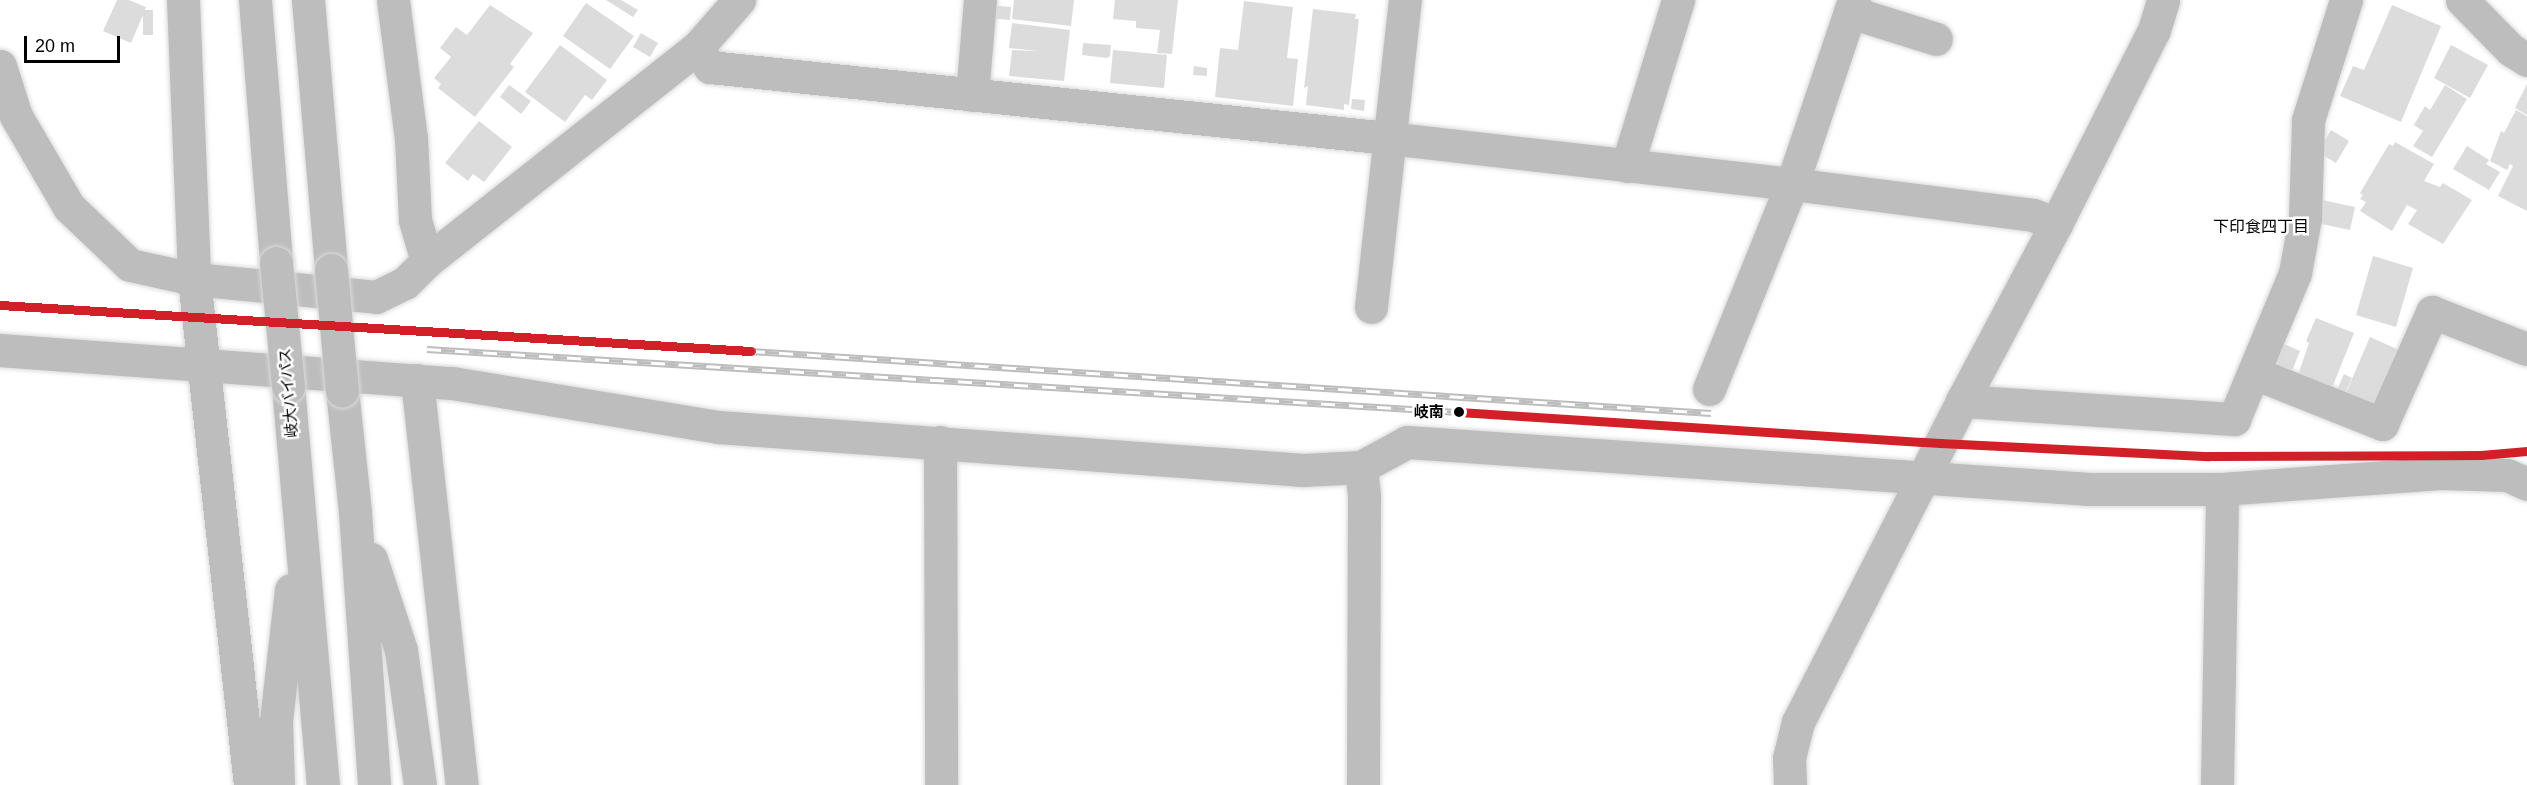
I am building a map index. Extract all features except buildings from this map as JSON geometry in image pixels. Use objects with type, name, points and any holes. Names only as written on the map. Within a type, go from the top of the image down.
[{"type":"main road","points":[[183,0],[194,279],[250,785]]},
{"type":"main road","name":"岐大バイパス","points":[[255,0],[323,785]]},
{"type":"main road","points":[[308,0],[355,512],[374,785]]},
{"type":"main road","points":[[393,0],[411,138],[415,220],[427,261]]},
{"type":"main road","points":[[0,66],[8,116],[69,207],[130,265],[194,279],[376,297],[405,283],[427,261],[697,48],[740,0]]},
{"type":"main road","points":[[972,95],[980,0]]},
{"type":"main road","points":[[1371,307],[1405,0]]},
{"type":"main road","points":[[1627,166],[1678,0]]},
{"type":"main road","points":[[1790,785],[1789,758],[1798,722],[1922,478],[2056,224],[2154,30],[2163,0]]},
{"type":"main road","points":[[1962,401],[2234,419],[2295,273],[2305,218],[2308,120],[2346,0]]},
{"type":"main road","points":[[2462,0],[2511,50],[2527,60]]},
{"type":"main road","points":[[1709,389],[1792,184],[1852,6],[1936,39]]},
{"type":"main road","points":[[697,48],[710,67],[1388,138],[1792,184],[2033,214],[2056,224]]},
{"type":"main road","points":[[2254,373],[2382,424],[2432,312],[2527,349]]},
{"type":"main road","points":[[0,350],[452,383],[718,427],[1303,470],[1361,467],[1407,442],[2089,489],[2222,489],[2440,473],[2507,475],[2527,484]]},
{"type":"main road","points":[[417,380],[462,785]]},
{"type":"main road","points":[[940,442],[941,785]]},
{"type":"main road","points":[[1361,467],[1364,495],[1363,785]]},
{"type":"main road","points":[[2217,785],[2222,489]]},
{"type":"main road","points":[[355,512],[401,650],[420,785]]},
{"type":"main road","points":[[278,785],[276,721],[299,523]]},
{"type":"railway","points":[[427,349],[1459,412]]},
{"type":"railway","points":[[751,351],[1711,413]]},
{"type":"transit line","points":[[0,305],[751,351]]},
{"type":"transit line","points":[[1459,412],[1940,443],[2209,456],[2481,455],[2527,451]]},
{"type":"place","name":"岐南","points":[[1459,412]]},
{"type":"district","name":"下印食四丁目","points":[[2261,227]]}]
